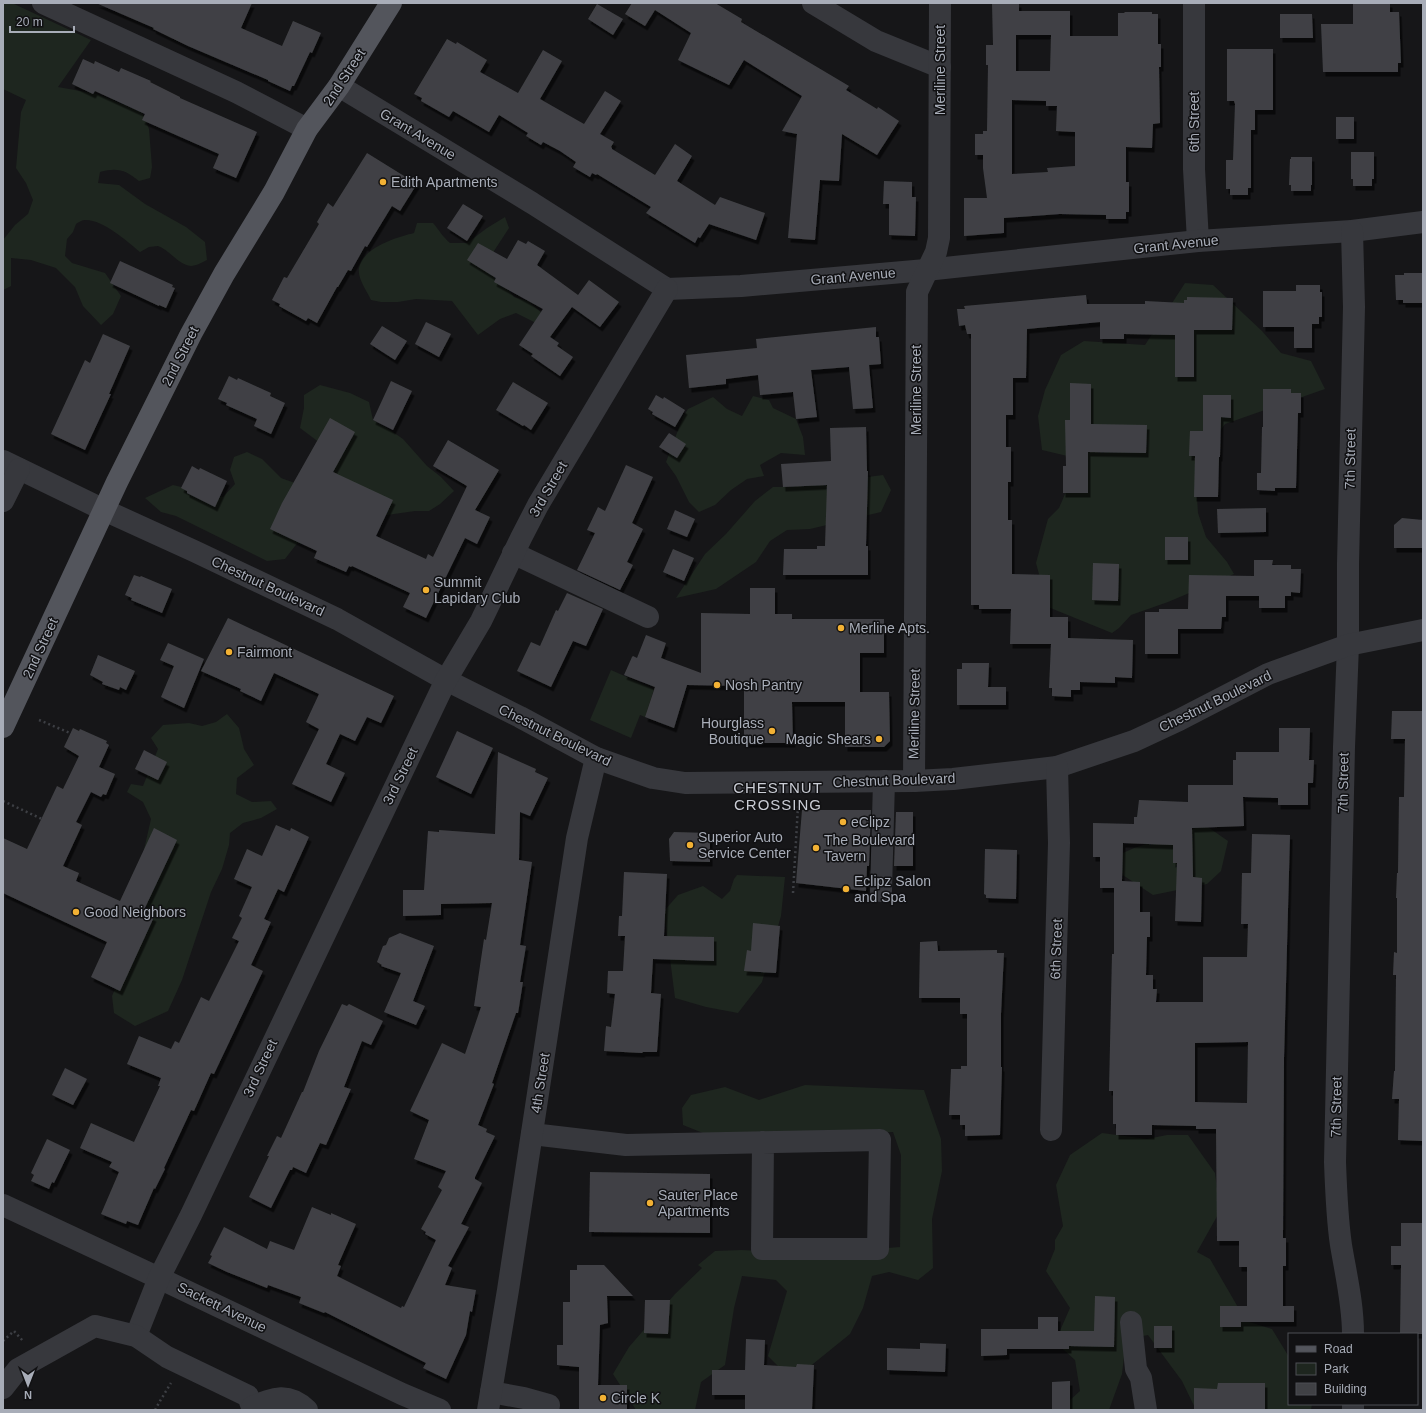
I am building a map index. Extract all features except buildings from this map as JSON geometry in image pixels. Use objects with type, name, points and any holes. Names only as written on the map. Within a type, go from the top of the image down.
[{"type":"main road","name":"2nd Street","points":[[3,727],[104,510],[191,334],[224,274],[274,192],[307,130],[340,86],[391,3]]},
{"type":"street","points":[[42,3],[236,92],[307,130]]},
{"type":"street","points":[[813,3],[876,41],[940,67]]},
{"type":"street","name":"Meriline Street","points":[[914,781],[917,292],[926,270],[936,252],[939,238],[940,3]]},
{"type":"street","name":"6th Street","points":[[1194,3],[1194,169],[1198,241]]},
{"type":"street","name":"Grant Avenue","points":[[340,86],[546,212],[667,289],[741,286],[926,270],[1198,241],[1352,231],[1423,222]]},
{"type":"street","name":"7th Street","points":[[1352,231],[1354,307],[1348,558],[1348,645],[1344,753],[1335,1162],[1336,1212],[1350,1295],[1353,1333]]},
{"type":"street","name":"3rd Street","points":[[136,1336],[159,1278],[191,1215],[446,680],[481,620],[538,505],[667,289]]},
{"type":"street","points":[[3,501],[11,465]]},
{"type":"street","name":"Chestnut Boulevard","points":[[11,465],[337,619],[446,680],[526,720],[596,758],[653,778],[685,783],[914,781],[952,779],[1057,767],[1134,740],[1179,720],[1268,674],[1348,645],[1423,630]]},
{"type":"street","points":[[513,553],[648,617]]},
{"type":"street","name":"4th Street","points":[[489,1401],[532,1134],[577,838],[596,758]]},
{"type":"street","name":"6th Street","points":[[1051,1130],[1059,843],[1057,767]]},
{"type":"street","points":[[881,891],[884,782]]},
{"type":"street","points":[[532,1134],[626,1145],[763,1142],[880,1140],[878,1249],[762,1249],[763,1142]]},
{"type":"street","name":"Sackett Avenue","points":[[3,1205],[402,1394],[440,1410]]},
{"type":"street","points":[[1131,1322],[1136,1369],[1141,1378],[1146,1410]]},
{"type":"street","points":[[3,1388],[18,1369],[95,1326],[136,1336],[167,1357],[248,1396],[252,1408],[266,1401],[284,1397],[300,1403],[307,1410]]},
{"type":"street","points":[[489,1401],[524,1398],[549,1405],[548,1410]]},
{"type":"path","points":[[39,720],[70,733]]},
{"type":"path","points":[[3,801],[42,818]]},
{"type":"path","points":[[793,893],[798,806]]},
{"type":"path","points":[[156,1410],[172,1381]]},
{"type":"green space","points":[[3,3],[12,3],[91,40],[58,87],[97,94],[142,112],[149,129],[152,167],[150,178],[139,181],[130,174],[121,170],[106,170],[100,172],[98,183],[119,185],[145,204],[186,227],[205,242],[207,260],[191,266],[182,263],[158,246],[149,247],[140,252],[114,232],[99,223],[85,220],[76,224],[73,232],[67,239],[65,256],[72,263],[105,273],[121,296],[113,314],[101,325],[83,306],[75,287],[56,268],[31,260],[11,258],[11,286],[3,290],[3,240],[15,225],[28,214],[33,200],[26,183],[16,168],[21,112],[26,100],[3,89]]},
{"type":"green space","points":[[505,217],[509,228],[494,251],[491,267],[514,297],[528,301],[543,314],[542,326],[516,313],[500,319],[478,335],[452,301],[416,299],[398,302],[381,302],[371,300],[359,276],[359,268],[366,255],[381,244],[414,233],[417,223],[433,223],[450,243],[467,243]]},
{"type":"green space","points":[[1185,283],[1213,285],[1262,331],[1281,353],[1311,361],[1325,389],[1225,424],[1195,467],[1198,513],[1206,537],[1227,562],[1234,574],[1168,602],[1131,615],[1112,633],[1048,607],[1036,563],[1048,519],[1059,508],[1080,459],[1042,450],[1038,416],[1045,390],[1061,355],[1084,341],[1145,345]]},
{"type":"green space","points":[[320,385],[350,393],[369,402],[373,420],[403,439],[427,466],[441,477],[454,491],[440,504],[429,511],[415,511],[366,518],[320,519],[285,559],[267,561],[176,516],[161,512],[145,498],[173,485],[223,497],[235,484],[230,470],[234,457],[247,452],[262,459],[281,478],[306,487],[335,475],[328,449],[300,428],[304,408],[304,395]]},
{"type":"green space","points":[[753,396],[769,400],[773,408],[796,419],[803,437],[805,455],[781,453],[760,465],[764,476],[747,479],[731,490],[715,505],[699,512],[689,502],[676,476],[666,462],[683,417],[688,409],[713,397],[727,409],[742,416]]},
{"type":"green space","points":[[883,475],[891,490],[881,512],[810,529],[787,530],[770,541],[756,562],[716,589],[676,598],[705,554],[726,534],[755,501],[773,487],[790,487]]},
{"type":"green space","points":[[611,670],[654,689],[645,717],[640,715],[631,738],[590,720]]},
{"type":"green space","points":[[227,714],[239,728],[244,749],[254,765],[237,778],[236,794],[252,802],[271,801],[277,809],[261,818],[243,823],[230,833],[229,845],[222,869],[211,892],[182,980],[168,1011],[135,1026],[114,1013],[112,996],[150,909],[133,898],[151,819],[143,802],[127,792],[131,784],[143,786],[158,749],[151,738],[163,725],[189,723],[202,726],[216,722]]},
{"type":"green space","points":[[1205,825],[1228,841],[1221,871],[1207,884],[1153,895],[1103,862],[1134,848]]},
{"type":"green space","points":[[737,875],[785,877],[781,916],[762,982],[738,1013],[706,1007],[675,998],[664,911],[678,895],[703,886],[722,899],[730,891]]},
{"type":"green space","points":[[805,1085],[924,1090],[941,1139],[942,1171],[932,1219],[933,1268],[918,1280],[889,1272],[872,1276],[863,1308],[850,1334],[808,1368],[785,1373],[768,1356],[787,1291],[776,1280],[742,1276],[734,1308],[725,1365],[701,1382],[695,1410],[636,1410],[613,1374],[629,1347],[675,1294],[702,1268],[698,1265],[715,1251],[742,1250],[810,1254],[900,1247],[901,1155],[893,1132],[748,1138],[708,1135],[683,1125],[682,1108],[691,1095],[725,1087],[759,1100]]},
{"type":"green space","points":[[1102,1133],[1147,1139],[1167,1135],[1188,1135],[1215,1173],[1220,1211],[1197,1252],[1210,1259],[1246,1321],[1272,1329],[1288,1355],[1288,1405],[1312,1405],[1311,1410],[1196,1410],[1182,1381],[1148,1335],[1126,1339],[1122,1374],[1109,1410],[1065,1410],[1070,1400],[1080,1391],[1075,1360],[1055,1342],[1070,1308],[1046,1271],[1055,1249],[1055,1240],[1063,1226],[1056,1185],[1070,1155]]},
{"type":"place","name":"Edith Apartments","points":[[383,182]]},
{"type":"place","name":"Summit Lapidary Club","points":[[426,590]]},
{"type":"place","name":"Merline Apts.","points":[[841,628]]},
{"type":"place","name":"Fairmont","points":[[229,652]]},
{"type":"place","name":"Nosh Pantry","points":[[717,685]]},
{"type":"place","name":"Hourglass Boutique","points":[[772,731]]},
{"type":"place","name":"Magic Shears","points":[[879,739]]},
{"type":"place","name":"eClipz","points":[[843,822]]},
{"type":"place","name":"Superior Auto Service Center","points":[[690,845]]},
{"type":"place","name":"The Boulevard Tavern","points":[[816,848]]},
{"type":"place","name":"Eclipz Salon and Spa","points":[[846,889]]},
{"type":"place","name":"Good Neighbors","points":[[76,912]]},
{"type":"place","name":"Sauter Place Apartments","points":[[650,1203]]},
{"type":"place","name":"Circle K","points":[[603,1398]]},
{"type":"district","name":"CHESTNUT CROSSING","points":[[778,796]]}]
